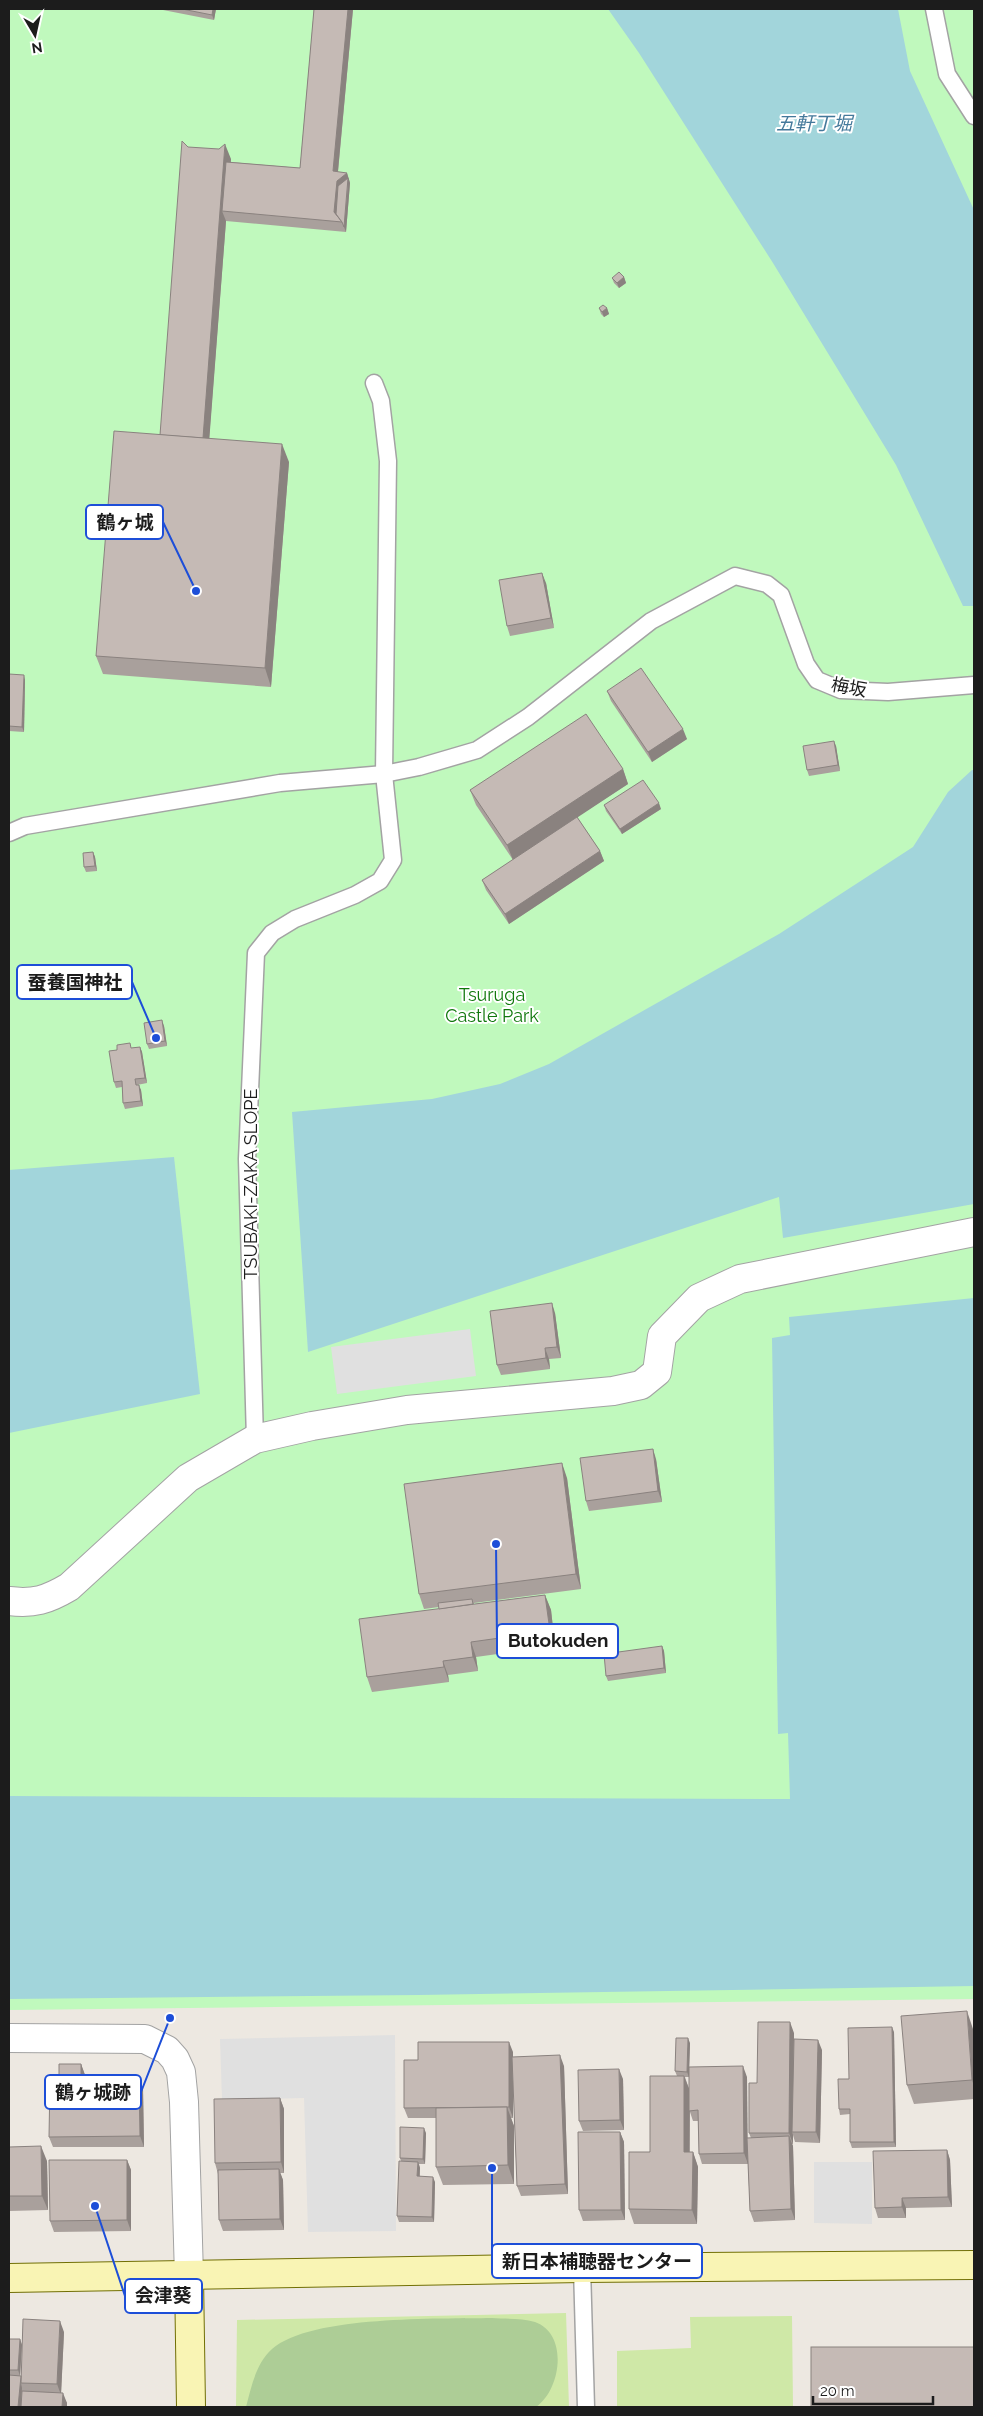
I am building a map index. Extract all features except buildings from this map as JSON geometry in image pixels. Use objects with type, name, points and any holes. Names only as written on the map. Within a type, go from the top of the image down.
[{"type":"street","points":[[9,1601],[25,1603],[49,1599],[69,1587],[188,1478],[255,1438],[407,1410],[552,1398],[641,1386],[657,1372],[662,1336],[699,1298],[719,1287],[740,1279],[974,1232]]},
{"type":"street","points":[[9,2038],[145,2039],[167,2050],[175,2058],[181,2072],[184,2102],[191,2407]]},
{"type":"street","points":[[9,2278],[582,2268],[974,2265]]},
{"type":"lane","points":[[934,9],[947,74],[974,116]]},
{"type":"lane","name":"TSUBAKI-ZAKA SLOPE","points":[[255,1438],[247,1159],[256,952],[272,933],[295,919],[355,895],[380,881],[392,860],[384,774],[388,461],[381,401],[374,383]]},
{"type":"lane","name":"梅坂","points":[[384,774],[419,767],[477,750],[528,717],[651,621],[735,576],[767,584],[781,594],[806,664],[817,680],[841,690],[888,692],[974,685]]},
{"type":"lane","points":[[9,832],[26,826],[262,786],[384,774]]},
{"type":"lane","points":[[582,2268],[586,2407]]},
{"type":"green space","name":"Tsuruga Castle Park","points":[[9,9],[974,9],[974,1999],[9,2010]]},
{"type":"green space","points":[[566,2313],[569,2407],[236,2407],[237,2320]]},
{"type":"green space","points":[[792,2316],[793,2407],[617,2407],[617,2351],[691,2348],[690,2317]]},
{"type":"green space","points":[[519,2319],[535,2322],[546,2328],[553,2338],[557,2350],[556,2376],[545,2399],[536,2407],[246,2407],[255,2376],[262,2361],[272,2349],[291,2338],[316,2330],[377,2321]]},
{"type":"shaded area","points":[[470,1329],[476,1376],[337,1394],[331,1347]]},
{"type":"shaded area","points":[[395,2035],[396,2231],[308,2232],[304,2098],[222,2100],[220,2039]]},
{"type":"shaded area","points":[[814,2162],[872,2162],[872,2224],[814,2223]]},
{"type":"water","name":"五軒丁堀","points":[[608,9],[898,9],[910,71],[974,210],[974,606],[963,606],[896,465],[773,263],[639,53]]},
{"type":"water","points":[[974,770],[974,1204],[783,1238],[779,1197],[308,1352],[292,1112],[432,1099],[500,1084],[549,1064],[779,934],[913,847],[948,792]]},
{"type":"water","points":[[174,1157],[200,1394],[9,1433],[9,1170]]},
{"type":"water","points":[[974,1298],[974,1986],[419,1995],[9,1999],[9,1796],[790,1799],[788,1733],[778,1734],[772,1338],[790,1335],[789,1317]]},
{"type":"place","name":"鶴ヶ城","points":[[196,591]]},
{"type":"place","name":"蚕養国神社","points":[[156,1038]]},
{"type":"place","name":"Butokuden","points":[[496,1544]]},
{"type":"place","name":"鶴ヶ城跡","points":[[170,2018]]},
{"type":"place","name":"新日本補聴器センター","points":[[492,2168]]},
{"type":"place","name":"会津葵","points":[[95,2206]]}]
